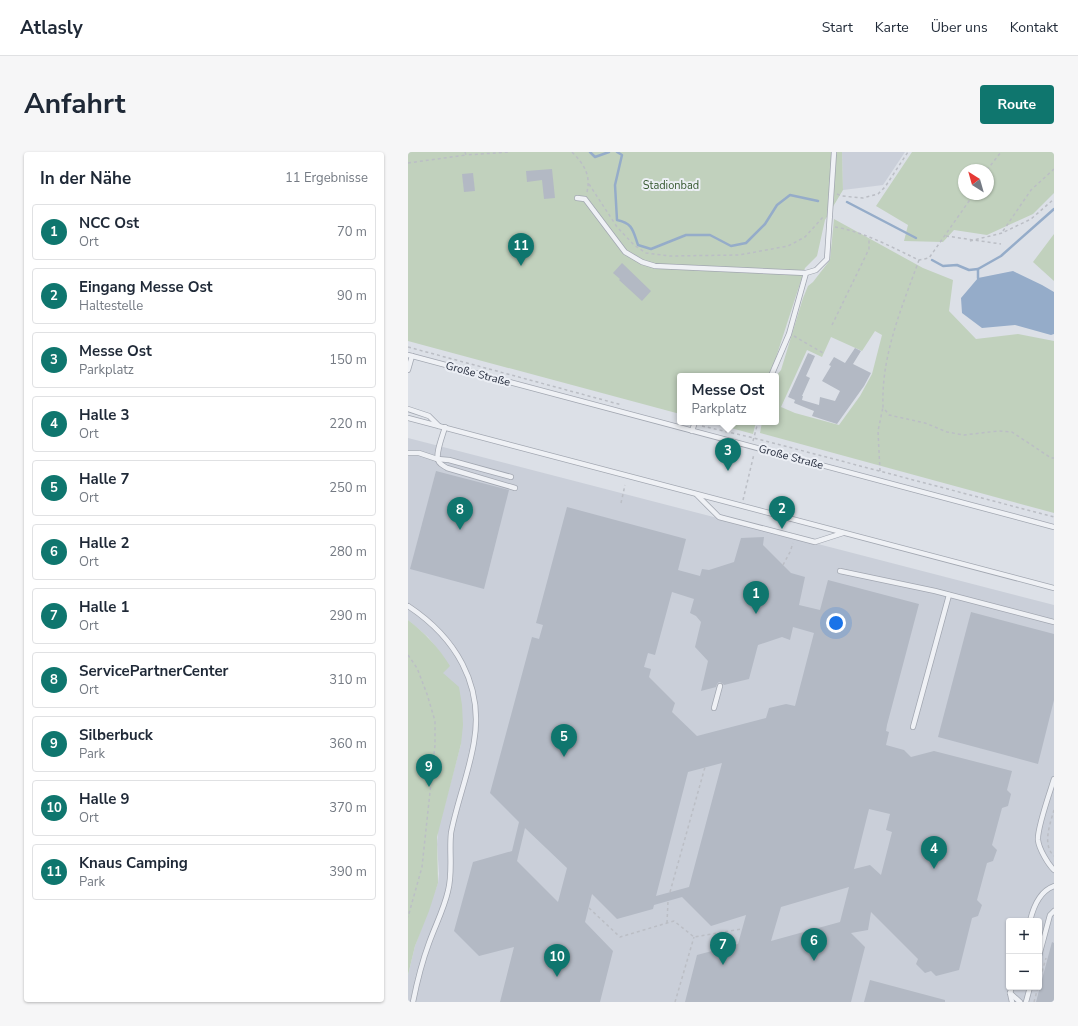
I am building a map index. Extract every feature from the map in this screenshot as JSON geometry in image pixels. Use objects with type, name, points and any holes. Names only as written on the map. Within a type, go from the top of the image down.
[{"type":"lane","points":[[577,198],[585,199],[625,252],[642,262],[655,266],[806,273],[816,270],[827,259],[834,152]]},
{"type":"lane","points":[[772,373],[789,334],[806,273]]},
{"type":"lane","name":"Große Straße","points":[[408,370],[410,356],[1054,527]]},
{"type":"lane","points":[[408,410],[429,416],[439,426]]},
{"type":"lane","points":[[408,418],[1054,588]]},
{"type":"lane","points":[[692,431],[694,425]]},
{"type":"lane","points":[[437,459],[445,427]]},
{"type":"lane","points":[[408,453],[448,460],[511,477]]},
{"type":"lane","points":[[437,459],[438,462],[447,468],[515,488]]},
{"type":"lane","points":[[695,494],[719,517],[786,535],[815,542],[844,533]]},
{"type":"lane","points":[[840,571],[949,594],[1054,622]]},
{"type":"lane","points":[[913,727],[949,594]]},
{"type":"lane","points":[[408,606],[437,628],[447,638],[459,657],[468,676],[474,696],[476,726],[471,757],[451,833],[451,875],[448,891],[428,945],[413,1002]]},
{"type":"lane","points":[[714,708],[720,686]]},
{"type":"lane","points":[[1054,780],[1038,840],[1048,863],[1054,870]]},
{"type":"lane","points":[[1031,918],[1033,909],[1042,895],[1050,887],[1054,886]]},
{"type":"lane","points":[[1040,954],[1050,915],[1054,911]]},
{"type":"lane","points":[[1011,990],[1010,993],[1012,1002]]},
{"type":"lane","points":[[1026,1002],[1029,990]]},
{"type":"lane","points":[[1010,993],[1020,1002]]},
{"type":"path","points":[[408,163],[466,155],[510,152]]},
{"type":"path","points":[[572,152],[588,173],[589,184],[585,199]]},
{"type":"path","points":[[832,192],[842,196],[863,198],[878,194],[885,187],[908,152]]},
{"type":"path","points":[[992,164],[1001,152]]},
{"type":"path","points":[[1002,233],[1031,190],[1054,169]]},
{"type":"path","points":[[589,184],[617,227],[634,245],[646,253],[670,256],[739,256],[788,246],[805,237],[830,212]]},
{"type":"path","points":[[970,241],[1002,233],[1032,219],[1054,199]]},
{"type":"path","points":[[829,226],[847,229],[919,260],[929,258],[970,200]]},
{"type":"path","points":[[945,236],[970,241],[1001,244]]},
{"type":"path","points":[[832,325],[869,249],[869,238]]},
{"type":"path","points":[[880,471],[878,431],[883,407],[884,373],[890,341],[919,260]]},
{"type":"path","points":[[789,334],[823,353]]},
{"type":"path","points":[[408,347],[627,406]]},
{"type":"path","points":[[883,407],[889,415],[925,423],[947,432],[964,435],[998,431],[1012,432],[1051,458],[1054,458]]},
{"type":"path","points":[[702,425],[1054,518]]},
{"type":"path","points":[[742,506],[757,425]]},
{"type":"path","points":[[621,503],[625,485]]},
{"type":"path","points":[[783,565],[790,552],[793,542]]},
{"type":"path","points":[[408,655],[417,668],[435,721],[435,745],[422,868],[408,917]]},
{"type":"path","points":[[670,892],[706,767]]},
{"type":"path","points":[[1054,810],[1047,836],[1051,853],[1054,856]]},
{"type":"path","points":[[667,923],[668,901]]},
{"type":"path","points":[[589,908],[620,936],[674,921],[694,937],[742,929]]},
{"type":"path","points":[[675,1002],[694,937]]},
{"type":"path","points":[[1034,1002],[1037,990]]},
{"type":"shaded area","points":[[842,152],[905,152],[883,185],[843,190]]},
{"type":"shaded area","points":[[408,438],[1054,605],[1054,1002],[408,1002],[408,975],[415,946],[438,883],[438,830],[461,744],[443,673],[443,656],[428,637],[408,620]]},
{"type":"green space","name":"Stadionbad","points":[[408,152],[842,152],[843,190],[825,220],[817,256],[805,268],[771,373],[677,373],[677,413],[408,341]]},
{"type":"green space","points":[[912,152],[1054,152],[1054,193],[1033,214],[987,235],[954,230],[943,242],[904,241],[908,225],[876,206]]},
{"type":"green space","points":[[834,219],[923,268],[953,280],[949,311],[976,339],[1018,334],[1054,341],[1054,513],[760,433],[761,425],[779,425],[778,373],[781,370],[803,298],[808,286],[813,282],[830,260]],"holes":[[[875,331],[882,335],[872,374],[860,396],[839,425],[795,413],[781,407],[807,350],[822,357],[831,337],[862,351]]]},
{"type":"green space","points":[[1054,234],[1054,281],[1033,262]]},
{"type":"green space","points":[[720,425],[755,425],[753,434]]},
{"type":"green space","points":[[408,620],[431,641],[450,666],[443,673],[459,687],[463,725],[461,744],[437,837],[438,883],[415,946],[408,975]]},
{"type":"water","points":[[1013,271],[1054,292],[1054,334],[1051,335],[1015,325],[982,328],[962,313],[961,298],[978,278]]},
{"type":"building","points":[[552,169],[555,198],[544,199],[542,180],[527,182],[526,171]]},
{"type":"building","points":[[473,173],[475,191],[464,192],[462,174]]},
{"type":"building","points":[[622,263],[651,291],[642,301],[613,273]]},
{"type":"building","points":[[855,348],[861,351],[853,364],[871,373],[864,386],[837,424],[812,416],[814,411],[794,403],[795,400],[788,397],[808,353],[815,356],[806,376],[810,378],[802,396],[802,400],[819,405],[820,397],[835,401],[840,391],[822,381],[831,366],[829,365],[834,357],[845,363]]},
{"type":"building","points":[[436,471],[509,490],[484,589],[410,569]]},
{"type":"building","points":[[567,507],[686,539],[678,570],[700,576],[702,569],[709,570],[734,562],[741,538],[764,537],[763,545],[791,573],[805,577],[799,605],[820,610],[828,580],[919,604],[887,725],[886,731],[889,732],[886,745],[904,750],[911,757],[934,751],[1012,771],[1007,790],[1011,794],[1008,806],[1002,808],[992,845],[997,850],[993,861],[987,863],[977,900],[982,905],[978,916],[972,918],[959,970],[936,976],[931,971],[925,973],[916,964],[918,959],[871,912],[868,930],[851,933],[865,947],[851,1002],[685,1002],[697,955],[738,944],[746,915],[711,926],[682,897],[654,905],[653,909],[617,919],[592,894],[585,922],[613,951],[600,1002],[500,1002],[514,947],[479,956],[454,931],[473,862],[512,851],[519,822],[490,793],[532,637],[539,639],[543,625],[536,623]],"holes":[[[672,592],[694,599],[690,613],[696,616],[701,622],[695,647],[708,661],[701,691],[716,687],[719,682],[724,685],[749,679],[758,645],[782,637],[790,640],[793,627],[814,633],[795,706],[786,704],[769,708],[766,718],[697,736],[672,712],[675,703],[649,677],[651,669],[644,667],[648,653],[655,655]],[[722,763],[689,887],[656,896],[688,772]],[[869,809],[890,814],[886,830],[892,832],[881,875],[870,865],[854,869]],[[525,828],[567,868],[558,902],[517,861]],[[849,887],[840,922],[771,941],[781,907]]]},
{"type":"building","points":[[971,612],[1054,634],[1054,700],[1038,764],[938,737]]},
{"type":"building","points":[[1052,942],[1054,943],[1054,1002],[1036,1002],[1039,990],[1042,990],[1042,980]]},
{"type":"building","points":[[870,980],[945,1000],[945,1002],[864,1002]]},
{"type":"waterway","points":[[590,152],[595,157],[609,152]]},
{"type":"waterway","points":[[617,152],[622,155],[615,185],[617,220],[626,223],[632,228],[638,245],[651,249],[686,235],[710,235],[731,246],[746,243],[765,224],[777,205],[790,195],[818,201]]},
{"type":"waterway","points":[[847,202],[916,238]]},
{"type":"waterway","points":[[978,269],[1001,256],[1054,209]]},
{"type":"waterway","points":[[932,260],[943,266],[957,265],[969,270],[978,269],[978,278],[980,281]]},
{"type":"place","name":"Knaus Camping","points":[[521,266]]},
{"type":"place","name":"Messe Ost","points":[[728,471]]},
{"type":"place","name":"Eingang Messe Ost","points":[[782,529]]},
{"type":"place","name":"ServicePartnerCenter","points":[[460,530]]},
{"type":"place","name":"NCC Ost","points":[[756,614]]},
{"type":"place","name":"Halle 7","points":[[564,757]]},
{"type":"place","name":"Silberbuck","points":[[429,787]]},
{"type":"place","name":"Halle 3","points":[[934,869]]},
{"type":"place","name":"Halle 2","points":[[814,961]]},
{"type":"place","name":"Halle 1","points":[[723,965]]},
{"type":"place","name":"Halle 9","points":[[557,977]]}]
